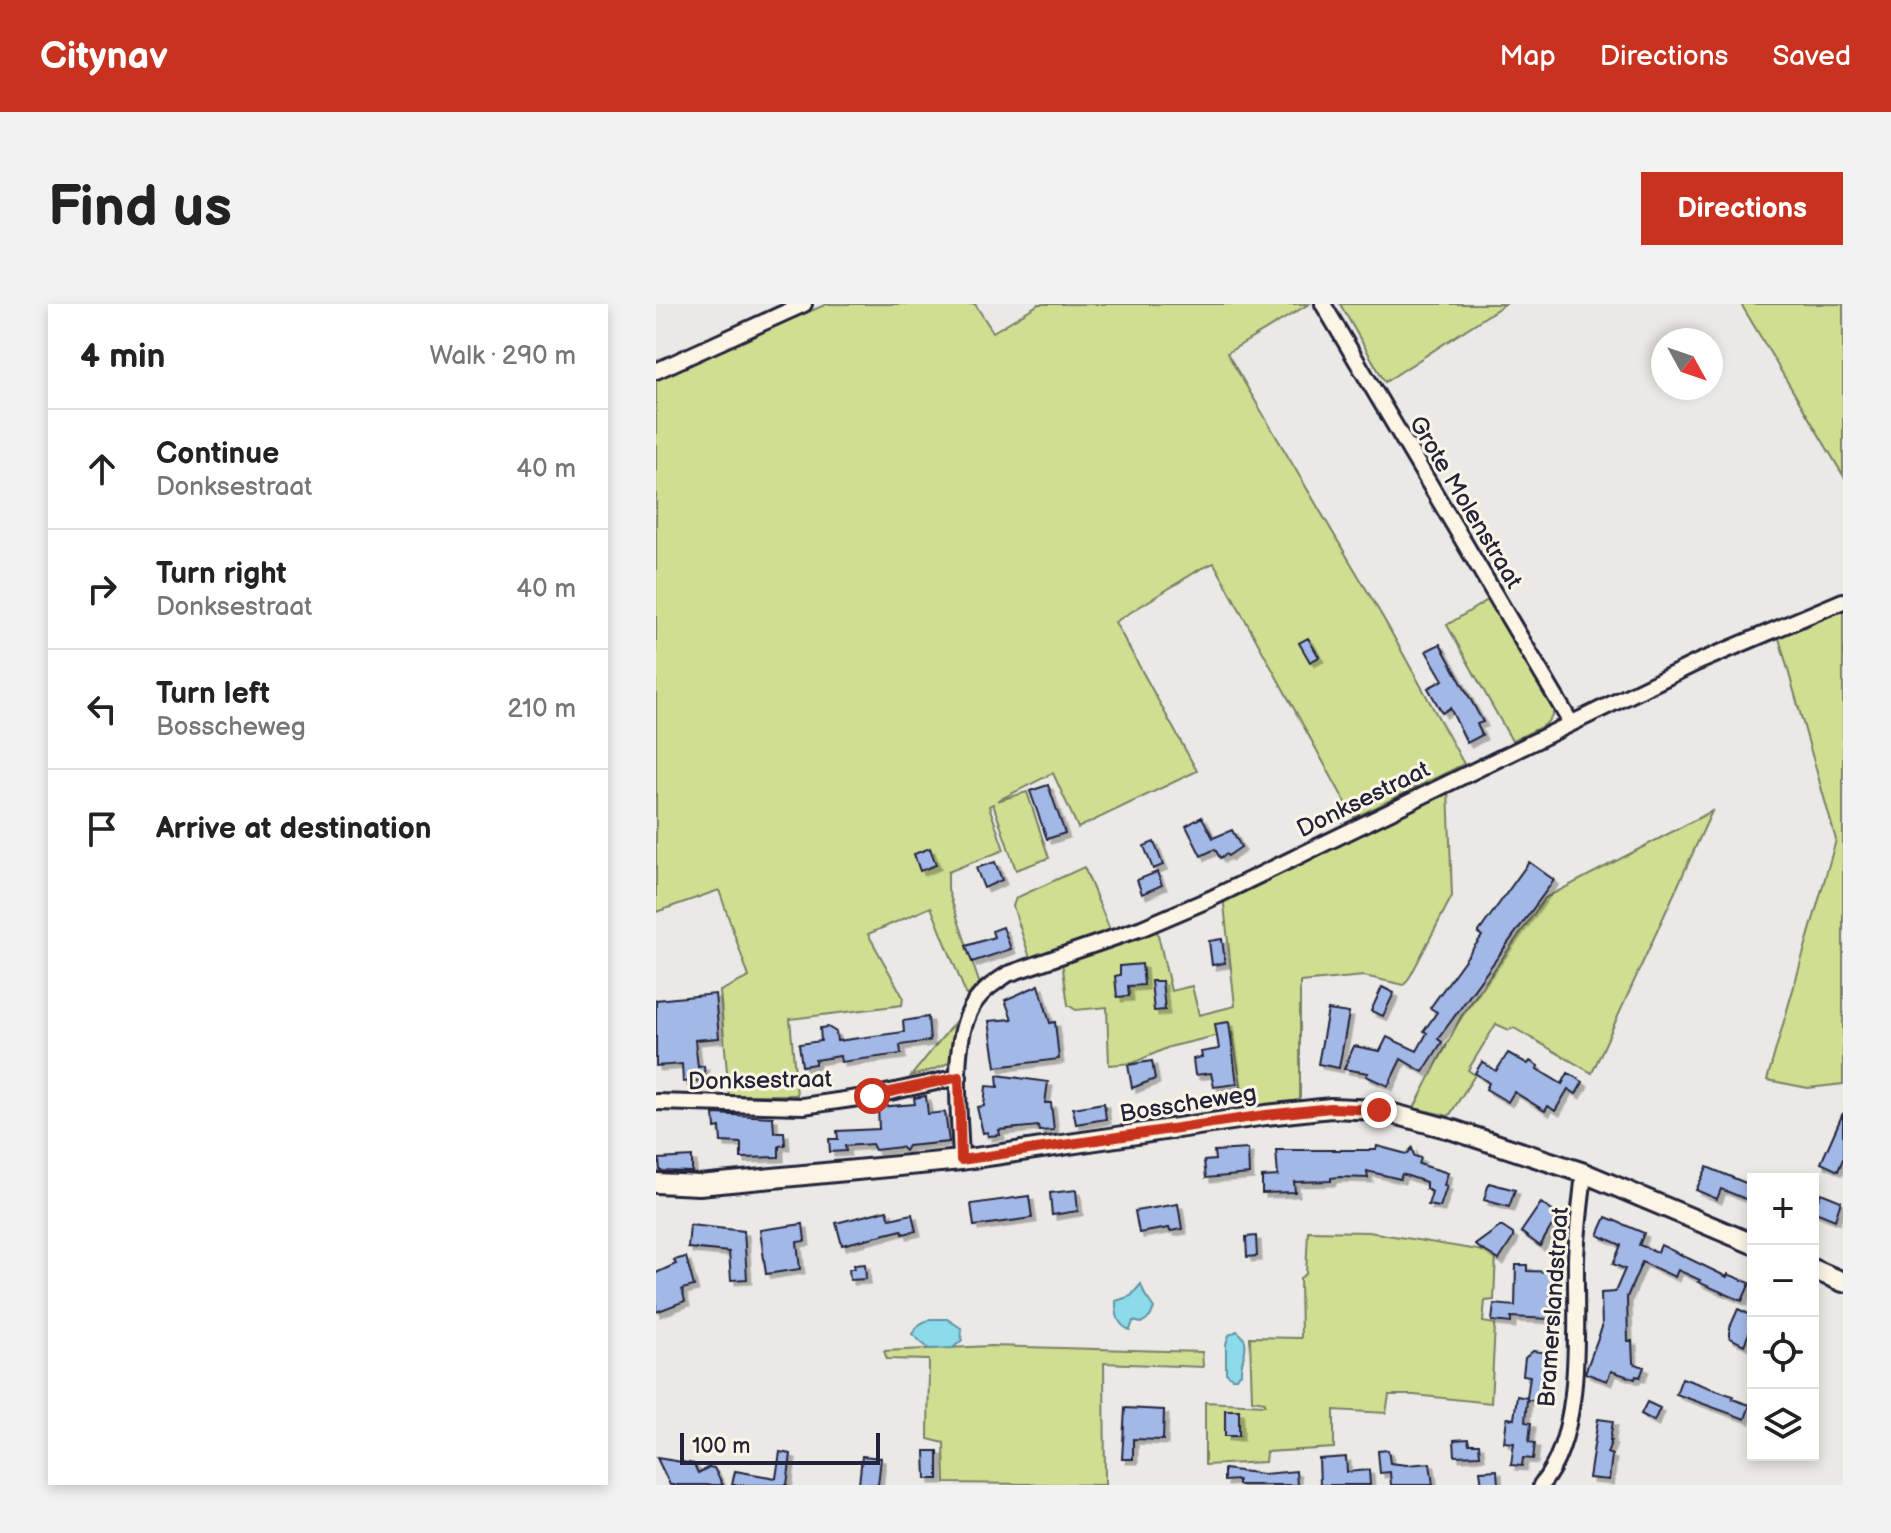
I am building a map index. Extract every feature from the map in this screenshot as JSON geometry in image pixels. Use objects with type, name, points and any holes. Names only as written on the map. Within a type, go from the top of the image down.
[{"type":"street","points":[[656,371],[804,304]]},
{"type":"street","name":"Grote Molenstraat","points":[[1323,304],[1571,723]]},
{"type":"street","name":"Donksestraat","points":[[961,1160],[959,1077],[967,1018],[976,1001],[989,987],[1008,974],[1142,928],[1210,899],[1696,663],[1843,601]]},
{"type":"street","name":"Donksestraat","points":[[656,1102],[803,1106],[872,1096],[959,1077]]},
{"type":"street","name":"Bosscheweg","points":[[656,1183],[699,1185],[961,1160],[1266,1115],[1331,1108],[1379,1110],[1450,1129],[1584,1173],[1747,1241]]},
{"type":"street","name":"Bramerslandstraat","points":[[1541,1485],[1561,1451],[1570,1408],[1576,1362],[1576,1255],[1584,1173]]},
{"type":"street","points":[[1819,1272],[1843,1282]]},
{"type":"green space","points":[[827,304],[975,304],[993,332],[1039,304],[1309,304],[1227,353],[1385,621],[1464,764],[1354,818],[1214,563],[1202,568],[1115,622],[1197,771],[1078,828],[1053,773],[997,801],[1027,792],[1049,858],[1016,870],[993,804],[989,806],[1004,850],[948,872],[948,890],[980,985],[968,999],[931,907],[868,934],[903,997],[902,1005],[790,1019],[797,1095],[729,1095],[720,991],[749,977],[719,890],[656,912],[656,378]]},
{"type":"green space","points":[[1340,304],[1505,304],[1385,382]]},
{"type":"green space","points":[[1741,304],[1843,304],[1843,475]]},
{"type":"green space","points":[[1491,598],[1553,702],[1553,715],[1545,725],[1512,741],[1447,625]]},
{"type":"green space","points":[[1843,605],[1843,1084],[1808,1088],[1767,1080],[1836,840],[1777,631]]},
{"type":"green space","points":[[1448,787],[1452,896],[1404,985],[1364,976],[1300,982],[1300,1102],[1245,1108],[1232,1032],[1169,1047],[1133,1063],[1109,1065],[1107,1007],[1076,1010],[1068,1005],[1062,962],[1156,926],[1171,991],[1192,986],[1199,1015],[1235,1006],[1223,895]]},
{"type":"green space","points":[[1712,811],[1592,1073],[1514,1028],[1509,1030],[1496,1024],[1468,1070],[1475,1075],[1449,1116],[1414,1108],[1461,1017],[1545,898]]},
{"type":"green space","points":[[1084,867],[1110,930],[1030,958],[1013,906],[1016,898]]},
{"type":"green space","points":[[962,1013],[953,1058],[939,1068],[911,1076]]},
{"type":"green space","points":[[1308,1231],[1369,1232],[1496,1253],[1494,1300],[1485,1301],[1483,1322],[1495,1324],[1491,1403],[1389,1395],[1386,1413],[1334,1410],[1334,1448],[1266,1452],[1265,1462],[1205,1465],[1205,1402],[1265,1405],[1265,1402],[1252,1400],[1250,1337],[1301,1338],[1300,1278],[1306,1274]]},
{"type":"green space","points":[[991,1346],[1202,1352],[1203,1367],[1104,1363],[1105,1485],[945,1483],[944,1443],[928,1439],[929,1360],[887,1359],[884,1351]]},
{"type":"water","points":[[1141,1284],[1154,1308],[1150,1317],[1141,1323],[1133,1321],[1130,1330],[1118,1318],[1116,1301],[1131,1296]]},
{"type":"water","points":[[930,1319],[947,1319],[961,1328],[962,1340],[953,1348],[929,1349],[912,1334],[920,1324]]},
{"type":"water","points":[[1237,1331],[1245,1340],[1245,1350],[1241,1373],[1232,1378],[1226,1373],[1226,1344],[1229,1335]]},
{"type":"building","points":[[1308,638],[1319,657],[1310,662],[1299,643]]},
{"type":"building","points":[[1440,644],[1483,722],[1477,724],[1482,735],[1467,743],[1450,708],[1442,713],[1428,688],[1443,680],[1426,651]]},
{"type":"building","points":[[1048,785],[1065,833],[1047,839],[1030,791]]},
{"type":"building","points":[[1202,817],[1213,838],[1232,830],[1241,847],[1220,858],[1215,849],[1201,856],[1186,826]]},
{"type":"building","points":[[1154,842],[1163,865],[1153,869],[1144,846]]},
{"type":"building","points":[[930,848],[936,865],[920,871],[914,854]]},
{"type":"building","points":[[995,862],[1002,880],[984,888],[976,868]]},
{"type":"building","points":[[1529,862],[1554,880],[1438,1039],[1442,1042],[1423,1072],[1401,1059],[1388,1086],[1366,1076],[1368,1073],[1344,1069],[1354,1046],[1380,1051],[1387,1037],[1417,1051],[1427,1033],[1424,1031],[1437,1012],[1430,1008],[1482,936],[1478,933]]},
{"type":"building","points":[[1157,872],[1162,885],[1142,894],[1137,880]]},
{"type":"building","points":[[1003,927],[1011,949],[972,962],[966,946],[994,937],[992,931]]},
{"type":"building","points":[[1222,939],[1225,963],[1212,965],[1209,941]]},
{"type":"building","points":[[1142,964],[1144,985],[1128,986],[1129,996],[1117,997],[1115,976],[1120,975],[1120,966]]},
{"type":"building","points":[[1151,981],[1162,981],[1165,1010],[1154,1011]]},
{"type":"building","points":[[1039,985],[1050,1023],[1055,1022],[1059,1059],[996,1067],[989,1021],[1012,1019],[1005,1000]]},
{"type":"building","points":[[1382,987],[1394,993],[1383,1016],[1371,1011]]},
{"type":"building","points":[[715,994],[719,1038],[695,1040],[698,1067],[704,1066],[705,1080],[683,1082],[682,1064],[656,1066],[656,1000]]},
{"type":"building","points":[[1328,1010],[1349,1013],[1339,1068],[1318,1064]]},
{"type":"building","points":[[928,1017],[930,1041],[900,1045],[901,1054],[841,1062],[840,1056],[815,1060],[815,1064],[802,1066],[799,1044],[821,1041],[820,1028],[828,1027],[836,1032],[837,1041],[904,1032],[903,1021]]},
{"type":"building","points":[[1229,1022],[1237,1084],[1214,1087],[1211,1073],[1195,1075],[1193,1059],[1202,1057],[1201,1052],[1219,1049],[1215,1024]]},
{"type":"building","points":[[1508,1053],[1528,1064],[1530,1061],[1538,1066],[1537,1069],[1562,1084],[1568,1073],[1583,1082],[1576,1094],[1568,1089],[1555,1111],[1548,1106],[1545,1111],[1514,1092],[1508,1102],[1486,1089],[1489,1083],[1475,1073],[1482,1062],[1496,1071]]},
{"type":"building","points":[[1152,1061],[1155,1079],[1132,1088],[1128,1065]]},
{"type":"building","points":[[997,1075],[1048,1082],[1045,1103],[1051,1103],[1054,1130],[1039,1131],[1038,1126],[999,1130],[1000,1135],[983,1133],[977,1107],[984,1106],[986,1086],[998,1087]]},
{"type":"building","points":[[926,1096],[928,1114],[945,1112],[949,1142],[908,1146],[905,1151],[901,1147],[875,1150],[872,1144],[845,1146],[846,1151],[830,1152],[829,1139],[838,1139],[837,1131],[879,1129],[878,1107],[915,1104],[914,1098]]},
{"type":"building","points":[[1104,1103],[1106,1119],[1076,1124],[1073,1108]]},
{"type":"building","points":[[1843,1113],[1843,1159],[1838,1171],[1821,1163]]},
{"type":"building","points":[[714,1114],[773,1117],[774,1132],[784,1132],[785,1145],[779,1146],[779,1157],[741,1158],[741,1143],[721,1142],[720,1127],[715,1128]]},
{"type":"building","points":[[1377,1146],[1407,1154],[1412,1148],[1414,1156],[1421,1158],[1419,1164],[1448,1173],[1440,1207],[1428,1205],[1432,1192],[1426,1189],[1426,1182],[1402,1174],[1400,1179],[1367,1171],[1368,1178],[1338,1177],[1331,1178],[1331,1181],[1294,1182],[1295,1192],[1262,1193],[1262,1177],[1278,1176],[1276,1150],[1376,1150]]},
{"type":"building","points":[[1248,1149],[1249,1174],[1206,1178],[1204,1161],[1215,1160],[1214,1151]]},
{"type":"building","points":[[692,1157],[692,1172],[660,1171],[659,1159]]},
{"type":"building","points":[[1707,1167],[1747,1184],[1747,1200],[1721,1189],[1717,1199],[1696,1190]]},
{"type":"building","points":[[1489,1183],[1515,1190],[1509,1207],[1484,1200]]},
{"type":"building","points":[[1076,1190],[1078,1211],[1052,1215],[1050,1193]]},
{"type":"building","points":[[1821,1193],[1841,1201],[1835,1220],[1819,1213]]},
{"type":"building","points":[[1029,1196],[1032,1218],[974,1226],[971,1204]]},
{"type":"building","points":[[1541,1203],[1558,1215],[1540,1246],[1521,1232]]},
{"type":"building","points":[[1178,1204],[1182,1229],[1139,1233],[1135,1211]]},
{"type":"building","points":[[887,1210],[890,1219],[912,1214],[916,1231],[903,1234],[902,1230],[842,1245],[836,1223]]},
{"type":"building","points":[[1606,1217],[1644,1233],[1639,1245],[1658,1252],[1661,1245],[1727,1277],[1728,1274],[1747,1282],[1747,1290],[1742,1301],[1678,1270],[1675,1277],[1642,1262],[1627,1297],[1628,1341],[1632,1341],[1633,1363],[1644,1367],[1640,1377],[1636,1376],[1635,1379],[1611,1371],[1607,1381],[1585,1373],[1602,1327],[1601,1293],[1615,1292],[1625,1269],[1613,1264],[1621,1245],[1598,1235]]},
{"type":"building","points":[[803,1224],[805,1241],[797,1242],[800,1269],[766,1274],[760,1230]]},
{"type":"building","points":[[690,1225],[744,1231],[747,1279],[731,1280],[729,1252],[688,1248]]},
{"type":"building","points":[[1501,1226],[1513,1234],[1513,1238],[1499,1260],[1475,1245]]},
{"type":"building","points":[[1256,1236],[1257,1256],[1247,1257],[1246,1237]]},
{"type":"building","points":[[686,1257],[694,1286],[682,1289],[685,1301],[656,1312],[656,1273],[676,1264],[674,1260]]},
{"type":"building","points":[[865,1264],[866,1279],[850,1280],[849,1269]]},
{"type":"building","points":[[1516,1265],[1527,1265],[1527,1271],[1559,1272],[1551,1279],[1550,1319],[1511,1317],[1511,1323],[1492,1321],[1494,1304],[1515,1306]]},
{"type":"building","points":[[1738,1309],[1747,1313],[1744,1345],[1730,1338],[1730,1327]]},
{"type":"building","points":[[1533,1351],[1549,1353],[1540,1401],[1527,1400],[1525,1422],[1531,1423],[1529,1442],[1535,1443],[1533,1459],[1523,1458],[1522,1466],[1511,1465],[1514,1443],[1504,1442],[1507,1418],[1514,1419],[1517,1396],[1527,1398],[1530,1376],[1523,1375],[1525,1358]]},
{"type":"building","points":[[1682,1378],[1733,1396],[1732,1399],[1747,1404],[1747,1413],[1745,1419],[1676,1394]]},
{"type":"building","points":[[1647,1402],[1660,1408],[1654,1421],[1641,1414]]},
{"type":"building","points":[[1125,1408],[1164,1410],[1163,1440],[1133,1439],[1133,1459],[1122,1459]]},
{"type":"building","points":[[1225,1410],[1239,1410],[1239,1436],[1225,1436]]},
{"type":"building","points":[[1598,1419],[1613,1421],[1612,1440],[1607,1453],[1612,1455],[1609,1480],[1589,1478]]},
{"type":"building","points":[[1468,1439],[1469,1444],[1479,1444],[1480,1455],[1455,1456],[1454,1440]]},
{"type":"building","points":[[1388,1450],[1390,1463],[1430,1463],[1433,1485],[1391,1485],[1390,1472],[1380,1473],[1378,1451]]},
{"type":"building","points":[[925,1451],[938,1451],[938,1479],[926,1479]]},
{"type":"building","points":[[780,1452],[791,1454],[787,1485],[732,1485],[735,1471],[776,1478]]},
{"type":"building","points":[[862,1456],[881,1458],[878,1485],[859,1484]]},
{"type":"building","points":[[1346,1457],[1347,1472],[1369,1470],[1370,1485],[1320,1485],[1319,1459]]},
{"type":"building","points":[[657,1458],[694,1464],[698,1473],[709,1467],[714,1468],[723,1485],[670,1485]]},
{"type":"building","points":[[1224,1469],[1264,1474],[1296,1471],[1297,1485],[1238,1485],[1238,1480],[1224,1481]]},
{"type":"building","points":[[1497,1470],[1498,1484],[1482,1485],[1480,1471]]},
{"type":"route","points":[[872,1096],[959,1077],[961,1160],[1266,1115],[1331,1108],[1379,1110]]}]
